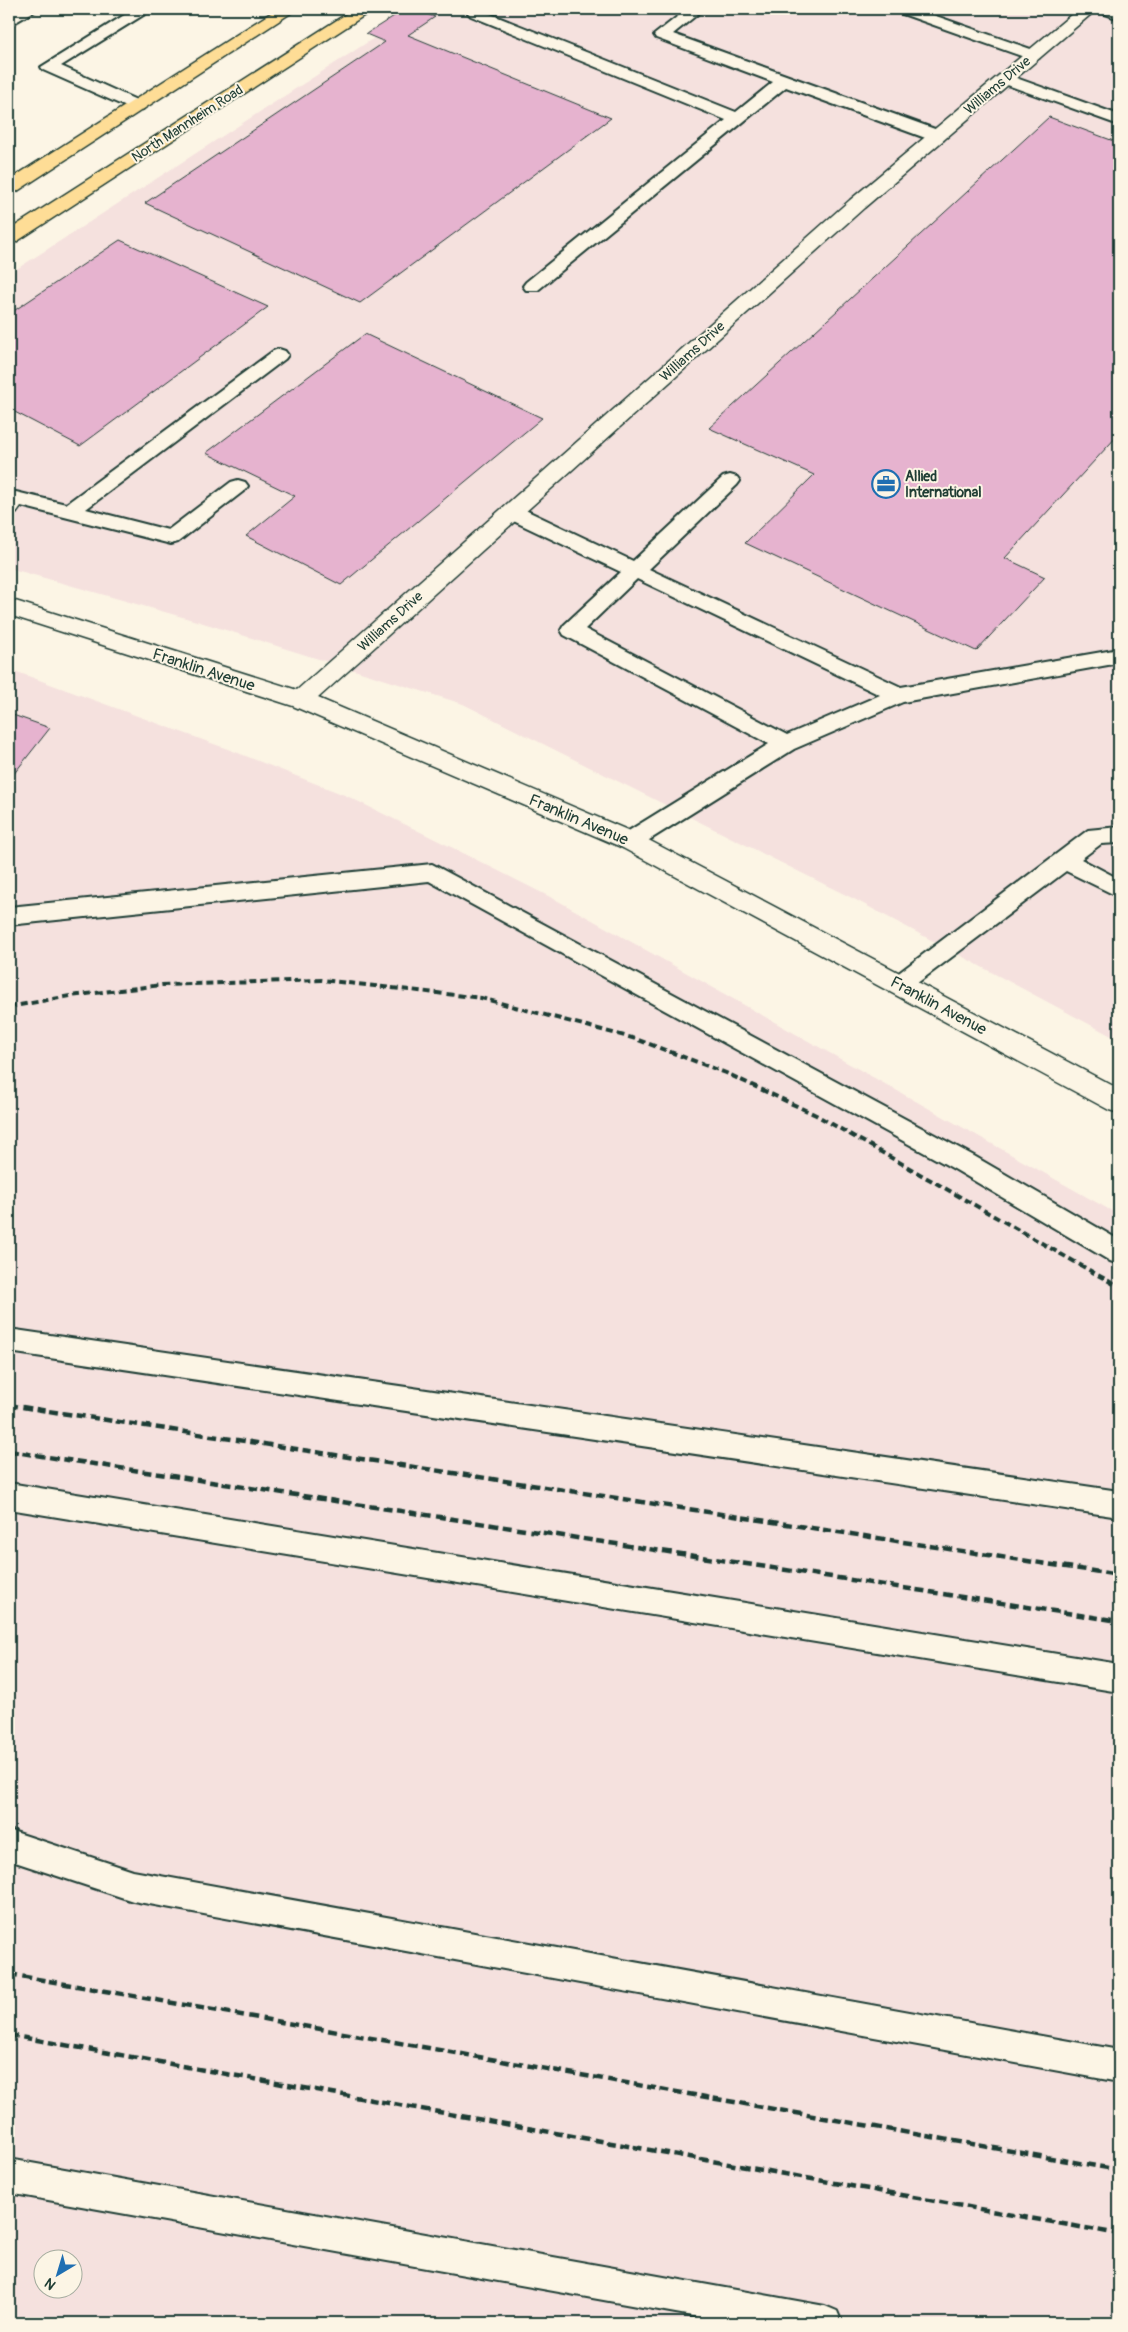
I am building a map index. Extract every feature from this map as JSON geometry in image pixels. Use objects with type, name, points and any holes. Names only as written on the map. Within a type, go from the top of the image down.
[{"type":"main road","name":"North Mannheim Road","points":[[9,238],[365,9]]},
{"type":"main road","name":"Williams Drive","points":[[301,700],[857,204],[1088,9]]},
{"type":"main road","points":[[9,188],[281,10]]},
{"type":"main road","name":"Franklin Avenue","points":[[9,607],[301,700],[630,841],[1119,1102]]},
{"type":"lane","points":[[9,21],[30,9]]},
{"type":"lane","points":[[137,106],[49,67],[145,9]]},
{"type":"lane","points":[[696,9],[662,35],[937,136]]},
{"type":"lane","points":[[902,9],[1033,55]]},
{"type":"lane","points":[[1105,9],[1119,14]]},
{"type":"lane","points":[[476,13],[738,119]]},
{"type":"lane","points":[[1005,79],[1119,120]]},
{"type":"lane","points":[[532,286],[784,81]]},
{"type":"lane","points":[[70,512],[279,355]]},
{"type":"lane","points":[[730,481],[571,630],[786,744]]},
{"type":"lane","points":[[11,500],[70,512],[171,537],[238,486]]},
{"type":"lane","points":[[512,512],[899,695]]},
{"type":"lane","points":[[630,841],[786,744],[899,695],[1119,656]]},
{"type":"lane","points":[[900,984],[1096,836],[1119,836]]},
{"type":"lane","points":[[1064,860],[1119,889]]},
{"type":"lane","points":[[9,916],[432,872],[965,1163],[1119,1253]]},
{"type":"lane","points":[[9,1340],[1119,1504]]},
{"type":"lane","points":[[9,1496],[1119,1678]]},
{"type":"lane","points":[[9,1845],[133,1886],[1119,2066]]},
{"type":"lane","points":[[9,2176],[825,2323]]},
{"type":"shaded area","points":[[419,9],[1119,9],[1119,1040],[856,900],[463,704],[200,622],[9,568],[9,274]]},
{"type":"shaded area","points":[[9,669],[233,751],[347,796],[451,847],[560,902],[1119,1215],[1119,2323],[9,2323]]},
{"type":"building","points":[[405,9],[413,9],[435,17],[408,35],[611,118],[360,303],[145,203],[385,42],[366,34]]},
{"type":"building","points":[[1049,117],[1119,143],[1119,434],[1005,558],[1045,577],[976,651],[745,543],[814,475],[709,428]]},
{"type":"building","points":[[120,240],[268,307],[80,446],[9,409],[9,314]]},
{"type":"building","points":[[365,334],[542,418],[341,585],[246,536],[295,496],[206,453]]},
{"type":"building","points":[[9,715],[50,728],[9,780]]},
{"type":"railway","points":[[9,1007],[70,996],[162,985],[322,980],[481,998],[636,1039],[726,1073],[816,1115],[1119,1287]]},
{"type":"railway","points":[[9,1405],[1119,1575]]},
{"type":"railway","points":[[9,1451],[1119,1621]]},
{"type":"railway","points":[[9,1974],[1119,2170]]},
{"type":"railway","points":[[9,2035],[1119,2234]]},
{"type":"place","name":"Allied International","points":[[886,484]]}]
